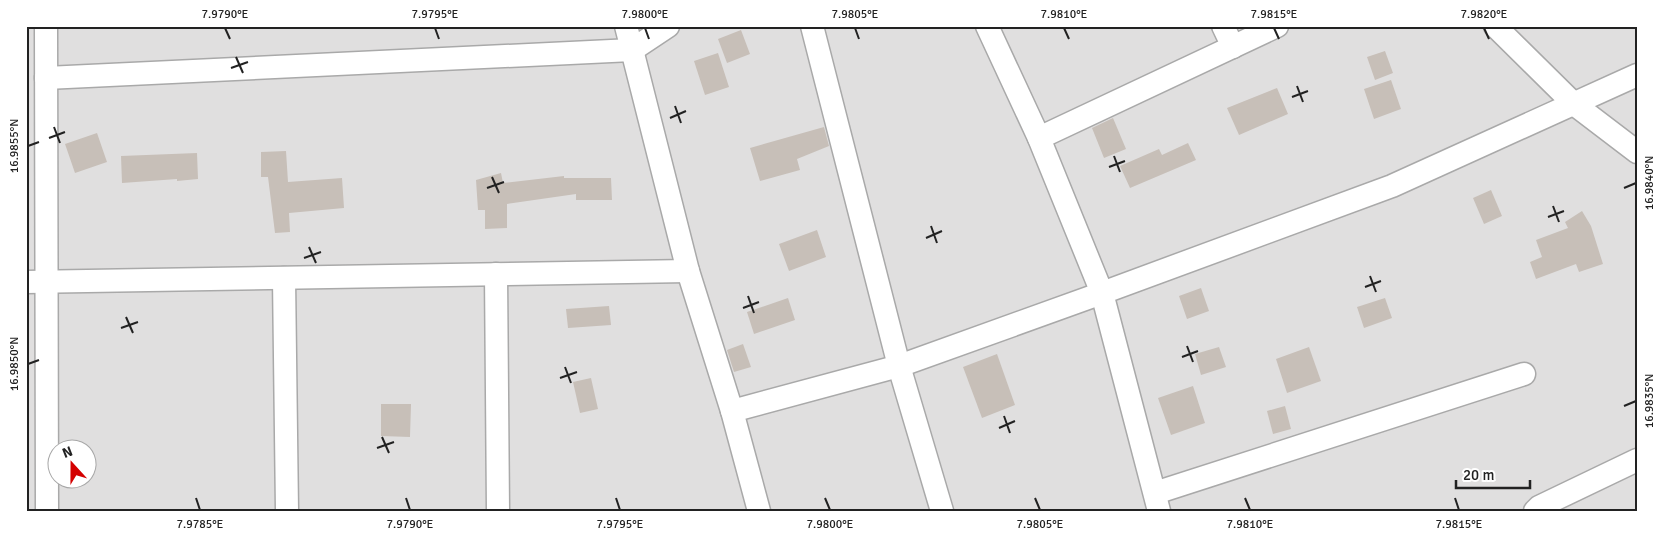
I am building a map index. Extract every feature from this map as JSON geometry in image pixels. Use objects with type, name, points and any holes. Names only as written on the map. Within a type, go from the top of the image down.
[{"type":"street","points":[[46,26],[46,78],[36,282],[47,511]]},
{"type":"street","points":[[626,26],[688,271],[732,411],[760,511]]},
{"type":"street","points":[[46,78],[632,50],[668,26]]},
{"type":"street","points":[[812,26],[899,366],[942,511]]},
{"type":"street","points":[[987,26],[1039,138],[1102,294],[1157,502],[1524,374]]},
{"type":"street","points":[[1222,26],[1233,47]]},
{"type":"street","points":[[1039,138],[1277,26]]},
{"type":"street","points":[[1495,26],[1574,104],[1637,152]]},
{"type":"street","points":[[732,411],[899,366],[1102,294],[1392,186],[1637,75]]},
{"type":"street","points":[[36,282],[688,271]]},
{"type":"street","points":[[496,274],[498,511]]},
{"type":"street","points":[[284,278],[287,511]]},
{"type":"street","points":[[1535,511],[1538,507],[1637,460]]},
{"type":"shaded area","points":[[26,26],[1637,26],[1637,511],[26,511]]},
{"type":"building","points":[[741,30],[750,54],[727,63],[718,39]]},
{"type":"building","points":[[1385,51],[1393,73],[1375,80],[1367,57]]},
{"type":"building","points":[[718,53],[729,87],[705,95],[694,61]]},
{"type":"building","points":[[1391,80],[1401,109],[1374,119],[1364,89]]},
{"type":"building","points":[[1277,88],[1288,114],[1239,135],[1227,108]]},
{"type":"building","points":[[1113,118],[1126,149],[1104,158],[1092,128]]},
{"type":"building","points":[[824,127],[829,146],[797,159],[800,170],[760,181],[750,148]]},
{"type":"building","points":[[97,133],[107,162],[75,173],[65,144]]},
{"type":"building","points":[[1188,143],[1196,160],[1130,188],[1120,166],[1159,149],[1162,155]]},
{"type":"building","points":[[286,151],[288,182],[342,178],[344,208],[289,213],[290,232],[275,233],[268,177],[261,177],[261,152]]},
{"type":"building","points":[[197,153],[198,179],[122,183],[121,156]]},
{"type":"building","points":[[501,173],[503,183],[564,176],[564,178],[611,178],[612,200],[576,200],[576,194],[507,204],[507,228],[485,229],[485,210],[478,210],[476,180]]},
{"type":"building","points":[[1491,190],[1502,216],[1484,224],[1473,198]]},
{"type":"building","points":[[1582,211],[1591,226],[1603,264],[1579,272],[1576,264],[1536,279],[1530,262],[1542,257],[1536,240],[1568,228],[1565,222]]},
{"type":"building","points":[[817,230],[826,257],[789,271],[779,244]]},
{"type":"building","points":[[1201,288],[1209,311],[1187,319],[1179,296]]},
{"type":"building","points":[[788,298],[795,320],[754,334],[747,312]]},
{"type":"building","points":[[1385,298],[1392,318],[1364,328],[1357,307]]},
{"type":"building","points":[[609,306],[611,325],[568,328],[566,309]]},
{"type":"building","points":[[743,344],[751,367],[734,372],[727,350]]},
{"type":"building","points":[[1219,347],[1226,367],[1201,375],[1195,354]]},
{"type":"building","points":[[1309,347],[1321,381],[1287,393],[1276,359]]},
{"type":"building","points":[[997,354],[1015,405],[982,418],[963,367]]},
{"type":"building","points":[[591,378],[598,409],[580,413],[573,382]]},
{"type":"building","points":[[1193,386],[1205,423],[1171,435],[1158,398]]},
{"type":"building","points":[[381,404],[411,404],[410,437],[381,436]]},
{"type":"building","points":[[1285,406],[1291,429],[1273,434],[1267,411]]}]
